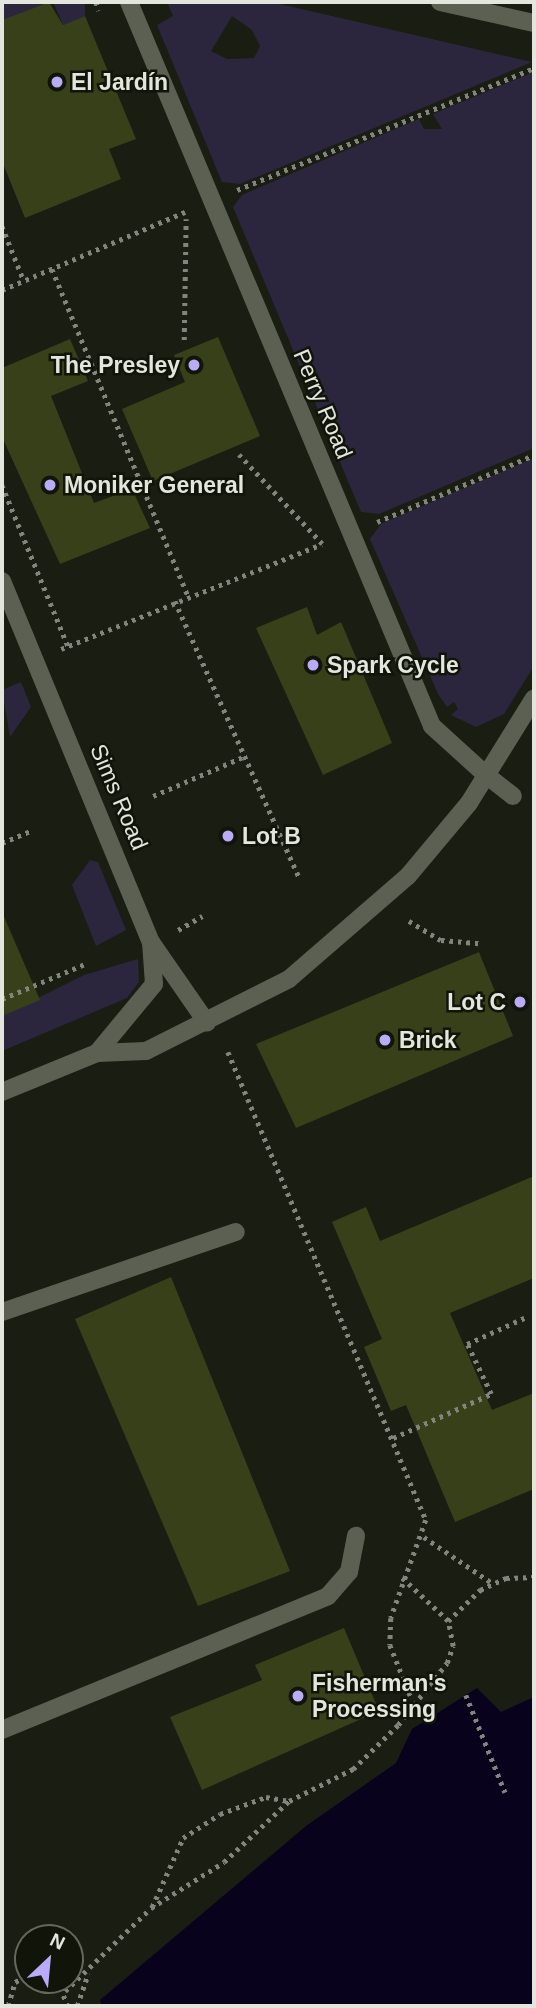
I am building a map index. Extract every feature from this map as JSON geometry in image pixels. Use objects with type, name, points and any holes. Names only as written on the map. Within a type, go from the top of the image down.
[{"type":"street","name":"Perry Road","points":[[129,2],[432,726],[513,796]]},
{"type":"street","points":[[440,2],[534,23]]},
{"type":"street","name":"Sims Road","points":[[2,581],[6,603],[151,942],[207,1023]]},
{"type":"street","points":[[2,1092],[97,1053],[146,1051],[207,1023],[289,979],[408,876],[486,775],[534,698]]},
{"type":"street","points":[[97,1053],[154,984],[151,942]]},
{"type":"street","points":[[2,1310],[236,1232]]},
{"type":"street","points":[[2,1730],[328,1596],[349,1572],[356,1536]]},
{"type":"path","points":[[96,2],[102,19]]},
{"type":"path","points":[[237,190],[534,68]]},
{"type":"path","points":[[181,200],[186,212],[184,340]]},
{"type":"path","points":[[2,290],[186,212]]},
{"type":"path","points":[[2,226],[24,281]]},
{"type":"path","points":[[52,269],[188,596]]},
{"type":"path","points":[[54,653],[175,601],[322,544],[239,455]]},
{"type":"path","points":[[375,522],[534,455]]},
{"type":"path","points":[[2,485],[68,646]]},
{"type":"path","points":[[175,601],[299,877]]},
{"type":"path","points":[[153,796],[243,757]]},
{"type":"path","points":[[2,843],[30,831]]},
{"type":"path","points":[[173,933],[202,916]]},
{"type":"path","points":[[409,921],[441,940],[479,943]]},
{"type":"path","points":[[2,999],[85,964]]},
{"type":"path","points":[[228,1052],[421,1502],[424,1538],[401,1577],[390,1645],[412,1700]]},
{"type":"path","points":[[393,1438],[491,1394],[467,1344],[524,1318]]},
{"type":"path","points":[[424,1538],[492,1584]]},
{"type":"path","points":[[84,1977],[151,1908],[224,1862],[289,1801],[353,1769],[398,1725],[412,1700],[447,1663],[453,1646],[447,1621],[401,1577]]},
{"type":"path","points":[[447,1621],[492,1584],[534,1577]]},
{"type":"path","points":[[466,1695],[505,1792]]},
{"type":"path","points":[[151,1908],[183,1838],[220,1814],[266,1797],[289,1801]]},
{"type":"path","points":[[77,2006],[89,1973]]},
{"type":"path","points":[[8,2006],[14,1985]]},
{"type":"shaded area","points":[[2,2],[49,2],[2,20]]},
{"type":"shaded area","points":[[53,2],[85,2],[85,16],[63,25]]},
{"type":"shaded area","points":[[167,2],[271,2],[532,62],[240,184],[222,182],[157,25],[173,16]],"holes":[[[232,16],[252,30],[260,46],[254,58],[227,59],[211,51]]]},
{"type":"shaded area","points":[[534,72],[534,448],[379,514],[361,512],[233,207],[242,195],[419,119],[424,129],[442,129],[433,114]]},
{"type":"shaded area","points":[[534,458],[534,666],[504,714],[476,727],[451,715],[458,709],[454,702],[447,707],[438,694],[370,539],[381,524]]},
{"type":"shaded area","points":[[21,682],[31,707],[10,737],[2,690]]},
{"type":"shaded area","points":[[90,860],[98,862],[126,930],[96,946],[72,885]]},
{"type":"shaded area","points":[[138,959],[139,982],[127,998],[2,1051],[2,1016],[84,975]]},
{"type":"shaded area","points":[[477,1688],[501,1712],[534,1697],[534,2006],[102,2006],[100,2000],[306,1826],[396,1763],[412,1729]]},
{"type":"building","name":"El Jardín","points":[[49,2],[63,25],[85,16],[136,139],[109,149],[121,179],[25,218],[2,161],[2,20]]},
{"type":"building","points":[[218,337],[260,436],[153,481],[122,409],[185,382],[174,355]]},
{"type":"building","points":[[70,339],[88,381],[51,396],[94,503],[132,489],[150,528],[60,564],[2,437],[2,368]]},
{"type":"building","points":[[307,607],[317,635],[341,622],[392,743],[323,775],[256,628]]},
{"type":"building","points":[[2,912],[40,1000],[2,1016]]},
{"type":"building","name":"Brick","points":[[479,952],[513,1036],[296,1128],[256,1044]]},
{"type":"building","points":[[534,1176],[534,1278],[450,1313],[492,1410],[534,1393],[534,1489],[455,1522],[406,1405],[391,1411],[364,1347],[382,1339],[332,1222],[366,1207],[380,1241]]},
{"type":"building","points":[[171,1277],[290,1571],[198,1606],[75,1319]]},
{"type":"building","name":"Fisherman's Processing","points":[[344,1628],[379,1711],[202,1790],[170,1717],[262,1680],[255,1665]]},
{"type":"place","name":"El Jardín","points":[[57,82]]},
{"type":"place","name":"The Presley","points":[[194,365]]},
{"type":"place","name":"Moniker General","points":[[50,485]]},
{"type":"place","name":"Spark Cycle","points":[[313,665]]},
{"type":"place","name":"Lot B","points":[[228,836]]},
{"type":"place","name":"Lot C","points":[[520,1002]]},
{"type":"place","name":"Brick","points":[[385,1040]]},
{"type":"place","name":"Fisherman's Processing","points":[[298,1696]]}]
